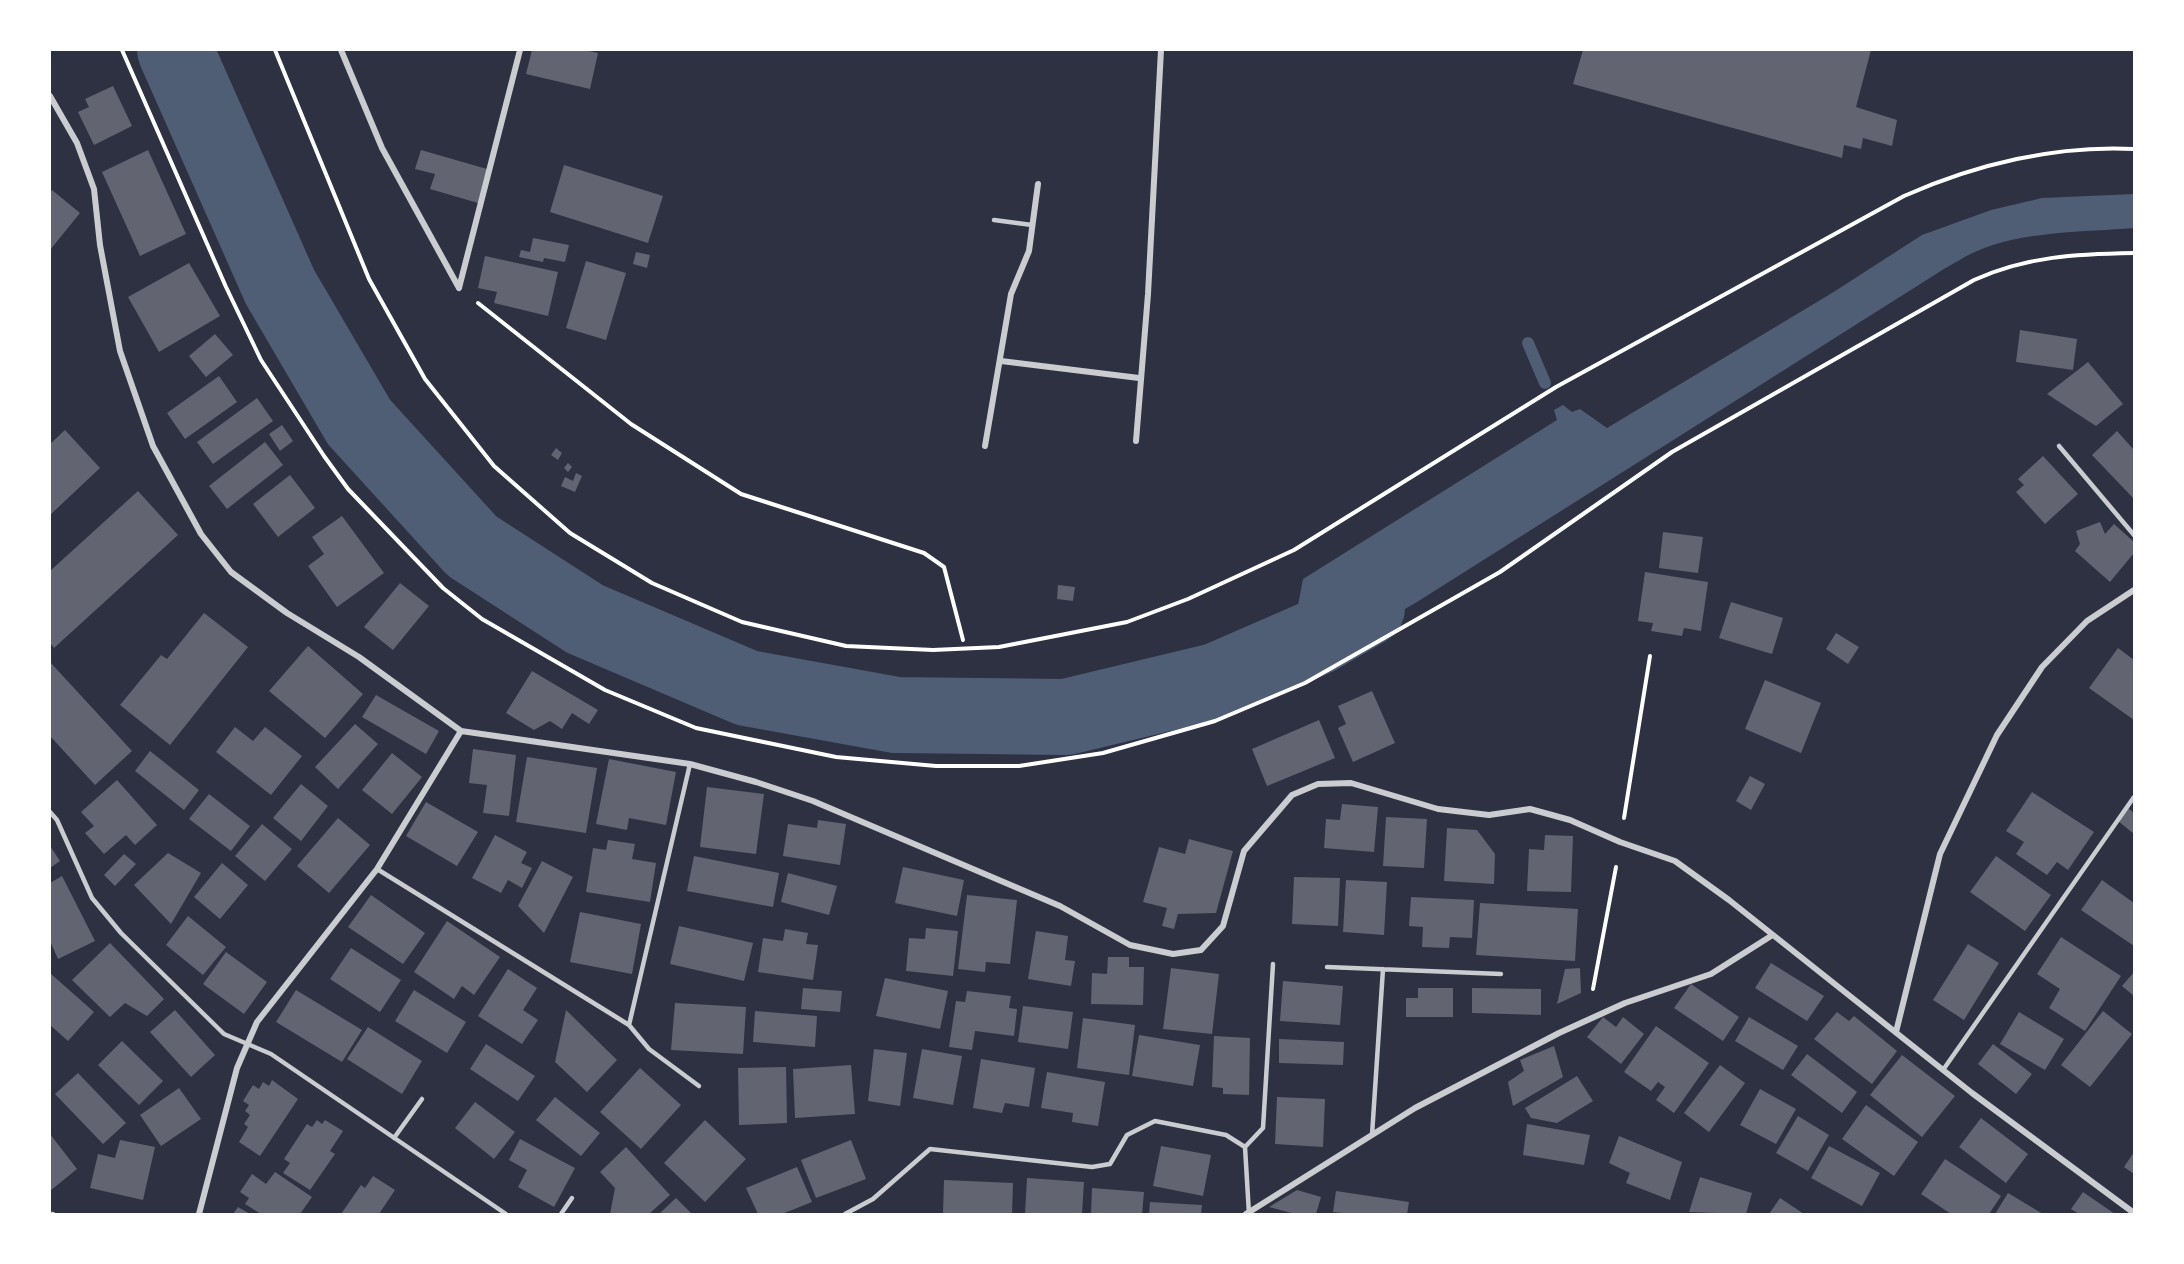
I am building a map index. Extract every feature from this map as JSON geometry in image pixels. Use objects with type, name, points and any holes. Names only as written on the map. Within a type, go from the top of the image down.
[{"type":"street","points":[[341,50],[382,148],[459,288]]},
{"type":"street","points":[[459,288],[520,50]]},
{"type":"street","points":[[1136,441],[1139,378],[1148,294],[1161,50]]},
{"type":"street","points":[[50,96],[77,143],[94,189],[100,245],[120,351],[153,446],[201,534],[231,572],[287,613],[359,657],[462,731],[690,764],[756,782],[813,801],[1060,906],[1130,945],[1173,954],[1201,950],[1223,926],[1244,851],[1292,795],[1318,784],[1351,783],[1438,809],[1489,815],[1530,809],[1570,820],[1620,842],[1675,861],[1729,900],[1771,936],[1943,1070],[2134,1213]]},
{"type":"street","points":[[985,446],[1011,294],[1029,251],[1038,184]]},
{"type":"street","points":[[1001,361],[1139,378]]},
{"type":"street","points":[[1896,1032],[1940,854],[1997,735],[2042,667],[2087,621],[2134,590]]},
{"type":"street","points":[[199,1215],[237,1068],[246,1044],[273,1000],[377,869],[462,731]]},
{"type":"street","points":[[1248,1214],[1415,1108],[1559,1033],[1625,1003],[1711,974],[1771,936]]},
{"type":"lane","points":[[994,220],[1032,225]]},
{"type":"lane","points":[[2059,446],[2134,535]]},
{"type":"lane","points":[[629,1025],[690,764]]},
{"type":"lane","points":[[1943,1070],[2134,797]]},
{"type":"lane","points":[[50,812],[57,820],[92,898],[121,933],[224,1034],[271,1054],[506,1215]]},
{"type":"lane","points":[[377,869],[629,1025],[649,1049],[699,1086]]},
{"type":"lane","points":[[1248,1214],[1245,1147],[1263,1128],[1273,964]]},
{"type":"lane","points":[[1327,967],[1501,974]]},
{"type":"lane","points":[[1372,1135],[1383,969]]},
{"type":"lane","points":[[394,1138],[422,1099]]},
{"type":"lane","points":[[845,1215],[873,1199],[930,1149],[1092,1167],[1110,1164],[1127,1135],[1155,1121],[1226,1135],[1245,1147]]},
{"type":"lane","points":[[561,1215],[572,1198]]},
{"type":"path","points":[[122,50],[226,287],[261,360],[348,489],[435,580],[482,619],[605,690],[696,728],[757,743],[836,757],[936,766],[1019,766],[1103,753],[1215,721],[1305,684],[1414,623],[1500,572],[1672,452],[1974,280],[2003,266],[2037,259],[2080,254],[2134,253]]},
{"type":"path","points":[[275,50],[369,279],[425,379],[494,466],[570,533],[652,583],[742,622],[846,646],[933,650],[999,647],[1127,622],[1188,599],[1294,550],[1556,387],[1904,196],[1948,177],[1998,163],[2060,153],[2134,149]]},
{"type":"path","points":[[459,288],[631,424],[741,494],[924,553],[944,567],[963,640]]},
{"type":"water","points":[[2134,194],[2134,228],[2034,236],[1995,244],[1968,255],[1417,602],[1314,662],[1257,684],[1295,621],[1303,579],[1557,420],[1554,410],[1563,405],[1572,412],[1580,409],[1607,428],[1832,293],[1922,235],[1991,210],[2042,198]]},
{"type":"building","points":[[532,50],[584,50],[598,53],[590,89],[526,74]]},
{"type":"building","points":[[1583,50],[1871,50],[1856,107],[1897,120],[1892,146],[1863,138],[1861,149],[1844,145],[1842,158],[1573,84]]},
{"type":"building","points":[[113,86],[132,126],[94,145],[78,112],[89,107],[85,99]]},
{"type":"building","points":[[148,150],[186,234],[140,256],[102,172]]},
{"type":"building","points":[[421,150],[487,169],[478,203],[430,189],[435,174],[415,169]]},
{"type":"building","points":[[564,165],[663,196],[648,243],[550,212]]},
{"type":"building","points":[[52,190],[80,213],[50,250],[50,193]]},
{"type":"building","points":[[533,238],[569,245],[565,262],[544,258],[543,262],[519,257],[521,250],[530,252]]},
{"type":"building","points":[[636,252],[650,255],[647,268],[633,264]]},
{"type":"building","points":[[485,256],[558,272],[548,316],[494,303],[497,292],[478,288]]},
{"type":"building","points":[[586,261],[626,273],[606,340],[566,328]]},
{"type":"building","points":[[189,263],[220,316],[159,352],[128,297]]},
{"type":"building","points":[[2020,330],[2077,339],[2073,370],[2016,362]]},
{"type":"building","points":[[215,334],[233,355],[206,377],[189,356]]},
{"type":"building","points":[[2088,362],[2123,404],[2096,426],[2047,394]]},
{"type":"building","points":[[219,376],[237,402],[185,439],[167,413]]},
{"type":"building","points":[[257,398],[273,421],[213,464],[197,442]]},
{"type":"building","points":[[282,425],[293,441],[280,451],[269,434]]},
{"type":"building","points":[[65,430],[100,468],[50,515],[50,444]]},
{"type":"building","points":[[2117,431],[2134,450],[2134,499],[2092,455]]},
{"type":"building","points":[[265,442],[283,465],[227,509],[209,486]]},
{"type":"building","points":[[556,448],[562,453],[558,460],[551,455]]},
{"type":"building","points":[[2043,456],[2078,494],[2045,524],[2016,492],[2024,485],[2018,479]]},
{"type":"building","points":[[568,463],[572,467],[568,472],[564,468]]},
{"type":"building","points":[[576,473],[582,476],[575,492],[561,486],[565,477],[573,481]]},
{"type":"building","points":[[290,475],[315,508],[278,537],[253,504]]},
{"type":"building","points":[[138,491],[178,535],[54,648],[50,643],[50,571]]},
{"type":"building","points":[[342,516],[384,573],[337,607],[308,566],[324,554],[312,537]]},
{"type":"building","points":[[2100,522],[2105,534],[2114,524],[2134,542],[2134,553],[2110,582],[2075,551],[2080,544],[2076,531]]},
{"type":"building","points":[[1663,532],[1703,537],[1698,573],[1659,568]]},
{"type":"building","points":[[1645,572],[1708,582],[1701,631],[1684,628],[1682,636],[1651,631],[1653,623],[1638,621]]},
{"type":"building","points":[[400,583],[429,606],[393,650],[364,627]]},
{"type":"building","points":[[1058,585],[1075,587],[1073,601],[1057,599]]},
{"type":"building","points":[[1731,602],[1783,618],[1772,654],[1719,638]]},
{"type":"building","points":[[204,613],[248,647],[170,745],[120,705],[161,655],[167,659]]},
{"type":"building","points":[[1836,633],[1859,647],[1848,664],[1826,649]]},
{"type":"building","points":[[308,646],[363,694],[325,738],[269,691]]},
{"type":"building","points":[[2118,648],[2134,660],[2134,720],[2089,688]]},
{"type":"building","points":[[50,662],[132,751],[95,785],[50,736]]},
{"type":"building","points":[[532,671],[598,710],[589,724],[572,713],[562,729],[550,721],[534,730],[506,713]]},
{"type":"building","points":[[1765,680],[1821,703],[1801,753],[1745,729]]},
{"type":"building","points":[[1372,691],[1395,743],[1353,762],[1338,728],[1346,724],[1338,706]]},
{"type":"building","points":[[376,695],[439,731],[426,754],[362,717]]},
{"type":"building","points":[[1319,720],[1335,758],[1267,786],[1252,749]]},
{"type":"building","points":[[355,724],[378,744],[338,789],[315,767]]},
{"type":"building","points":[[235,727],[253,741],[265,727],[302,756],[271,795],[216,752]]},
{"type":"building","points":[[473,749],[516,755],[509,816],[483,813],[487,785],[469,783]]},
{"type":"building","points":[[150,751],[199,790],[184,810],[135,771]]},
{"type":"building","points":[[392,753],[422,777],[392,814],[362,790]]},
{"type":"building","points":[[527,757],[597,768],[586,833],[516,822]]},
{"type":"building","points":[[609,759],[676,772],[666,825],[629,818],[627,830],[596,824]]},
{"type":"building","points":[[1750,776],[1765,784],[1751,810],[1736,801]]},
{"type":"building","points":[[117,780],[157,825],[135,845],[126,835],[104,854],[85,833],[94,826],[81,812]]},
{"type":"building","points":[[301,784],[328,806],[301,841],[273,818]]},
{"type":"building","points":[[707,787],[764,794],[756,854],[700,847]]},
{"type":"building","points":[[2032,792],[2094,832],[2068,870],[2057,862],[2047,875],[2016,854],[2024,842],[2006,831]]},
{"type":"building","points":[[209,794],[250,826],[231,851],[189,819]]},
{"type":"building","points":[[426,802],[478,832],[457,866],[406,836]]},
{"type":"building","points":[[1342,804],[1378,807],[1374,852],[1324,848],[1326,819],[1340,820]]},
{"type":"building","points":[[2128,808],[2134,813],[2134,834],[2118,821]]},
{"type":"building","points":[[1386,817],[1427,819],[1424,868],[1383,866]]},
{"type":"building","points":[[338,818],[370,845],[329,893],[297,866]]},
{"type":"building","points":[[818,820],[846,824],[840,865],[783,856],[788,824],[817,828]]},
{"type":"building","points":[[262,824],[292,849],[265,881],[235,856]]},
{"type":"building","points":[[1447,828],[1477,830],[1495,854],[1494,884],[1444,881]]},
{"type":"building","points":[[495,835],[527,852],[521,863],[532,868],[522,888],[508,880],[501,893],[472,878]]},
{"type":"building","points":[[1545,835],[1573,836],[1571,892],[1527,891],[1529,849],[1544,850]]},
{"type":"building","points":[[1189,839],[1233,851],[1216,913],[1178,914],[1174,929],[1162,926],[1167,908],[1143,902],[1159,847],[1185,854]]},
{"type":"building","points":[[608,840],[635,844],[632,859],[656,863],[650,902],[586,892],[593,848],[606,850]]},
{"type":"building","points":[[50,846],[60,861],[50,868]]},
{"type":"building","points":[[168,853],[201,873],[171,924],[134,885]]},
{"type":"building","points":[[124,854],[136,864],[115,886],[104,875]]},
{"type":"building","points":[[694,856],[779,873],[773,907],[687,891]]},
{"type":"building","points":[[1996,856],[2051,895],[2025,931],[1970,892]]},
{"type":"building","points":[[542,861],[573,877],[544,933],[518,906]]},
{"type":"building","points":[[222,863],[248,885],[220,919],[194,897]]},
{"type":"building","points":[[903,867],[964,880],[957,916],[895,903]]},
{"type":"building","points":[[788,873],[837,886],[829,915],[781,902]]},
{"type":"building","points":[[62,876],[95,941],[58,959],[50,941],[50,883]]},
{"type":"building","points":[[1294,877],[1340,878],[1338,926],[1292,924]]},
{"type":"building","points":[[1346,880],[1387,882],[1384,935],[1343,932]]},
{"type":"building","points":[[2102,880],[2134,903],[2134,946],[2081,910]]},
{"type":"building","points":[[371,895],[425,933],[403,964],[348,927]]},
{"type":"building","points":[[967,895],[1017,900],[1010,964],[986,962],[985,972],[958,969]]},
{"type":"building","points":[[1411,897],[1474,900],[1472,938],[1450,937],[1449,948],[1422,947],[1423,927],[1409,926]]},
{"type":"building","points":[[1480,903],[1578,909],[1575,961],[1476,955]]},
{"type":"building","points":[[580,912],[641,924],[632,974],[570,962]]},
{"type":"building","points":[[188,916],[226,947],[203,975],[166,945]]},
{"type":"building","points":[[447,921],[500,957],[474,995],[462,986],[454,999],[414,972]]},
{"type":"building","points":[[679,926],[753,943],[744,981],[670,964]]},
{"type":"building","points":[[926,928],[958,931],[953,976],[906,971],[909,938],[925,939]]},
{"type":"building","points":[[785,929],[808,933],[806,944],[818,945],[813,980],[758,972],[763,938],[783,941]]},
{"type":"building","points":[[1036,931],[1068,936],[1065,960],[1075,961],[1071,986],[1028,979]]},
{"type":"building","points":[[2061,937],[2121,976],[2085,1031],[2049,1008],[2060,989],[2037,974]]},
{"type":"building","points":[[110,943],[164,999],[147,1016],[125,1003],[110,1017],[72,980]]},
{"type":"building","points":[[1968,944],[1999,963],[1964,1020],[1933,1000]]},
{"type":"building","points":[[351,948],[401,980],[380,1012],[330,979]]},
{"type":"building","points":[[226,952],[267,982],[244,1014],[203,984]]},
{"type":"building","points":[[1108,957],[1129,957],[1129,967],[1144,967],[1143,1005],[1091,1004],[1092,973],[1107,974]]},
{"type":"building","points":[[1771,963],[1824,996],[1807,1021],[1755,988]]},
{"type":"building","points":[[1171,968],[1219,974],[1212,1034],[1163,1029]]},
{"type":"building","points":[[1580,968],[1581,993],[1557,1004],[1565,969]]},
{"type":"building","points":[[508,969],[537,988],[523,1010],[538,1020],[522,1044],[478,1016]]},
{"type":"building","points":[[2134,972],[2134,996],[2122,986]]},
{"type":"building","points":[[50,973],[94,1012],[68,1041],[50,1025]]},
{"type":"building","points":[[885,978],[948,991],[940,1029],[876,1016]]},
{"type":"building","points":[[1283,981],[1343,986],[1340,1025],[1280,1021]]},
{"type":"building","points":[[1691,984],[1739,1017],[1723,1041],[1674,1008]]},
{"type":"building","points":[[803,988],[842,991],[840,1012],[801,1009]]},
{"type":"building","points":[[1418,988],[1453,988],[1453,1017],[1406,1017],[1406,998],[1418,998]]},
{"type":"building","points":[[1472,988],[1541,989],[1541,1015],[1472,1013]]},
{"type":"building","points":[[296,990],[362,1030],[342,1062],[276,1022]]},
{"type":"building","points":[[414,990],[466,1022],[447,1053],[395,1021]]},
{"type":"building","points":[[967,991],[1011,996],[1009,1008],[1017,1009],[1014,1036],[975,1031],[972,1050],[949,1047],[956,1001],[965,1002]]},
{"type":"building","points":[[675,1003],[746,1007],[743,1054],[671,1050]]},
{"type":"building","points":[[1023,1006],[1073,1012],[1068,1049],[1018,1042]]},
{"type":"building","points":[[175,1010],[215,1055],[191,1077],[150,1032]]},
{"type":"building","points":[[566,1010],[617,1060],[587,1092],[555,1062]]},
{"type":"building","points":[[755,1011],[817,1016],[815,1047],[753,1042]]},
{"type":"building","points":[[2103,1011],[2132,1034],[2090,1087],[2061,1065]]},
{"type":"building","points":[[1837,1012],[1849,1021],[1854,1016],[1897,1051],[1872,1084],[1814,1039]]},
{"type":"building","points":[[2019,1012],[2064,1039],[2045,1070],[2000,1044]]},
{"type":"building","points":[[1603,1017],[1616,1027],[1623,1017],[1644,1034],[1621,1064],[1587,1037]]},
{"type":"building","points":[[1749,1017],[1798,1046],[1783,1070],[1735,1041]]},
{"type":"building","points":[[1083,1018],[1135,1025],[1129,1075],[1077,1068]]},
{"type":"building","points":[[1656,1026],[1709,1063],[1674,1113],[1656,1100],[1665,1087],[1658,1082],[1651,1091],[1624,1072]]},
{"type":"building","points":[[368,1027],[422,1061],[402,1094],[347,1059]]},
{"type":"building","points":[[1139,1035],[1200,1045],[1193,1086],[1132,1076]]},
{"type":"building","points":[[1214,1036],[1250,1038],[1249,1095],[1223,1094],[1223,1088],[1212,1087]]},
{"type":"building","points":[[1279,1039],[1344,1042],[1343,1065],[1279,1063]]},
{"type":"building","points":[[122,1041],[163,1081],[139,1105],[98,1065]]},
{"type":"building","points":[[486,1044],[535,1076],[518,1101],[470,1069]]},
{"type":"building","points":[[1993,1044],[2032,1074],[2016,1094],[1978,1064]]},
{"type":"building","points":[[1554,1046],[1563,1077],[1513,1106],[1508,1082],[1524,1071],[1520,1060]]},
{"type":"building","points":[[874,1049],[907,1053],[900,1106],[868,1101]]},
{"type":"building","points":[[922,1049],[962,1056],[953,1105],[913,1098]]},
{"type":"building","points":[[1807,1054],[1857,1092],[1842,1113],[1791,1075]]},
{"type":"building","points":[[1902,1055],[1955,1096],[1922,1137],[1870,1095]]},
{"type":"building","points":[[981,1059],[1035,1068],[1029,1107],[1005,1103],[1002,1113],[973,1108]]},
{"type":"building","points":[[851,1065],[855,1114],[795,1118],[793,1069]]},
{"type":"building","points":[[1720,1065],[1745,1083],[1709,1132],[1684,1113]]},
{"type":"building","points":[[786,1067],[787,1123],[739,1125],[738,1068]]},
{"type":"building","points":[[640,1068],[681,1105],[641,1149],[600,1112]]},
{"type":"building","points":[[1047,1072],[1105,1082],[1098,1126],[1072,1122],[1073,1113],[1041,1108]]},
{"type":"building","points":[[78,1073],[126,1123],[103,1144],[55,1094]]},
{"type":"building","points":[[1577,1076],[1593,1101],[1557,1123],[1531,1118],[1525,1108]]},
{"type":"building","points":[[272,1080],[298,1099],[260,1156],[239,1142],[248,1127],[244,1124],[250,1115],[245,1111],[249,1105],[243,1101],[253,1085],[259,1089],[263,1082],[269,1086]]},
{"type":"building","points":[[179,1088],[201,1119],[161,1146],[140,1115]]},
{"type":"building","points":[[1760,1089],[1796,1109],[1776,1144],[1740,1125]]},
{"type":"building","points":[[555,1097],[600,1133],[581,1156],[536,1120]]},
{"type":"building","points":[[1277,1097],[1325,1099],[1323,1147],[1275,1144]]},
{"type":"building","points":[[475,1102],[515,1132],[494,1159],[455,1128]]},
{"type":"building","points":[[1866,1105],[1918,1142],[1894,1176],[1842,1139]]},
{"type":"building","points":[[1798,1116],[1829,1135],[1808,1171],[1776,1153]]},
{"type":"building","points":[[1981,1118],[2028,1154],[2006,1183],[1959,1147]]},
{"type":"building","points":[[317,1120],[322,1124],[325,1120],[343,1131],[330,1151],[335,1154],[310,1190],[283,1173],[290,1163],[284,1159],[307,1124],[312,1127]]},
{"type":"building","points":[[705,1120],[746,1159],[705,1202],[664,1163]]},
{"type":"building","points":[[1527,1124],[1590,1135],[1584,1165],[1523,1155]]},
{"type":"building","points":[[50,1134],[77,1169],[50,1191]]},
{"type":"building","points":[[1619,1136],[1682,1162],[1670,1200],[1626,1183],[1630,1173],[1609,1163]]},
{"type":"building","points":[[520,1139],[575,1168],[554,1207],[518,1187],[527,1170],[509,1160]]},
{"type":"building","points":[[120,1140],[155,1147],[143,1200],[90,1188],[98,1154],[115,1158]]},
{"type":"building","points":[[851,1140],[866,1179],[816,1198],[801,1160]]},
{"type":"building","points":[[1161,1146],[1211,1155],[1203,1196],[1153,1186]]},
{"type":"building","points":[[1829,1146],[1880,1173],[1862,1206],[1811,1178]]},
{"type":"building","points":[[626,1147],[670,1195],[649,1214],[610,1214],[615,1188],[600,1172]]},
{"type":"building","points":[[2134,1152],[2134,1174],[2124,1167]]},
{"type":"building","points":[[1945,1159],[2001,1196],[1989,1214],[1951,1214],[1921,1194]]},
{"type":"building","points":[[797,1167],[812,1202],[782,1214],[758,1214],[746,1188]]},
{"type":"building","points":[[275,1172],[312,1197],[300,1214],[261,1214],[245,1204],[249,1198],[240,1192],[252,1174],[266,1184]]},
{"type":"building","points":[[373,1176],[395,1190],[379,1214],[341,1214],[361,1185],[365,1188]]},
{"type":"building","points":[[1700,1177],[1752,1193],[1746,1214],[1689,1212]]},
{"type":"building","points":[[1027,1178],[1084,1182],[1082,1214],[1025,1214]]},
{"type":"building","points":[[944,1180],[1013,1183],[1012,1214],[943,1214]]},
{"type":"building","points":[[1092,1188],[1144,1192],[1142,1214],[1091,1214]]},
{"type":"building","points":[[1297,1190],[1321,1197],[1316,1214],[1295,1214],[1269,1207]]},
{"type":"building","points":[[1336,1191],[1409,1202],[1407,1214],[1333,1212]]},
{"type":"building","points":[[2083,1192],[2115,1214],[2079,1214],[2071,1209]]},
{"type":"building","points":[[2008,1193],[2043,1214],[1995,1214]]},
{"type":"building","points":[[676,1198],[692,1214],[659,1214]]},
{"type":"building","points":[[1780,1198],[1804,1214],[1769,1214]]},
{"type":"building","points":[[1150,1202],[1202,1205],[1201,1214],[1149,1214]]},
{"type":"building","points":[[238,1207],[250,1214],[233,1214]]},
{"type":"waterway","points":[[175,50],[280,287],[359,422],[472,546],[585,619],[747,688],[896,715],[1066,717],[1216,681],[1317,637],[1367,608]]},
{"type":"waterway","points":[[1528,343],[1545,383]]}]
